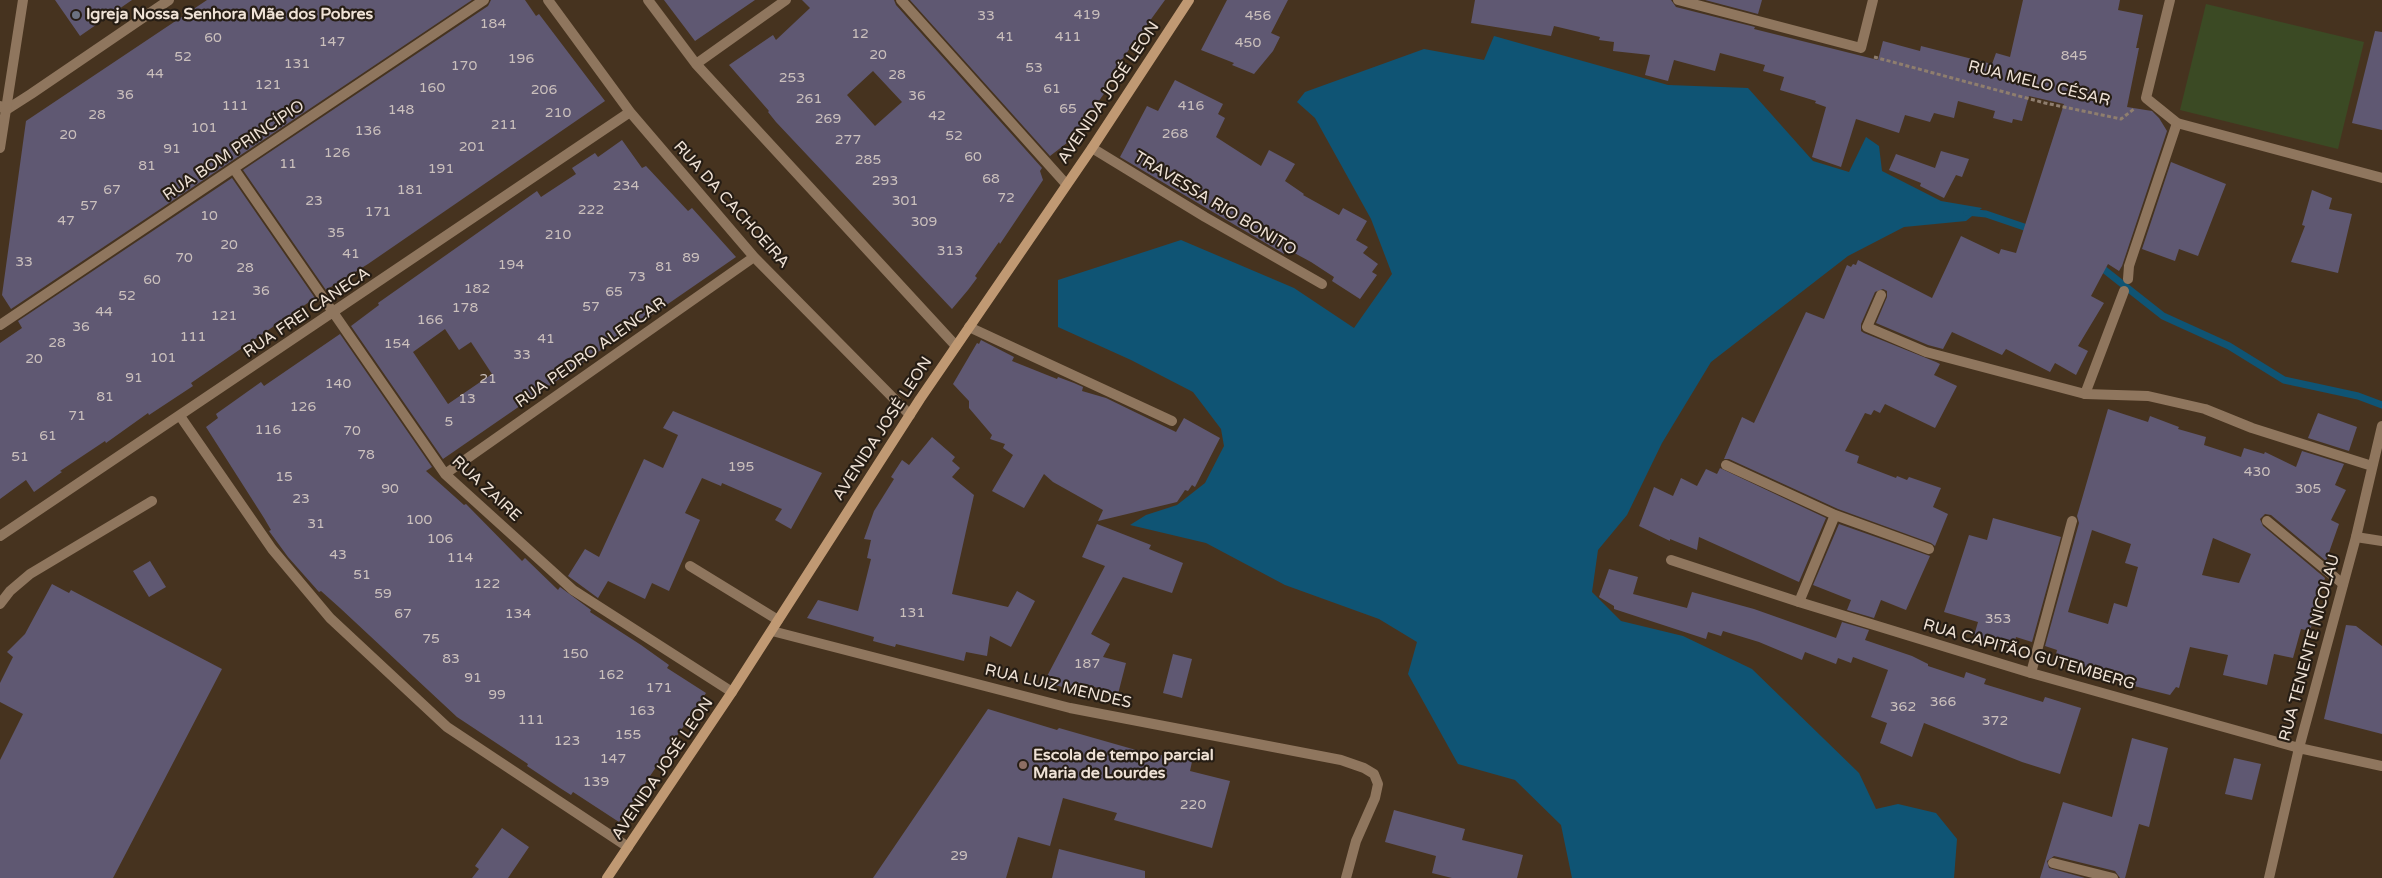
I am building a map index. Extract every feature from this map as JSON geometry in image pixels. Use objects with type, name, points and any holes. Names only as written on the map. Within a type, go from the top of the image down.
[{"type":"main road","name":"AVENIDA JOSÉ LEON","points":[[607,878],[772,631],[943,364],[1092,148],[1189,0]]},
{"type":"street","points":[[0,148],[3,108],[23,0]]},
{"type":"street","points":[[3,108],[169,0]]},
{"type":"street","name":"RUA BOM PRINCÍPIO","points":[[0,325],[484,0]]},
{"type":"street","name":"RUA DA CACHOEIRA","points":[[548,0],[630,112],[754,257],[910,415]]},
{"type":"street","points":[[648,0],[696,64],[956,346]]},
{"type":"street","points":[[696,64],[786,0]]},
{"type":"street","points":[[902,0],[1066,184]]},
{"type":"street","points":[[1678,0],[1862,48],[1873,0]]},
{"type":"street","points":[[2170,0],[2146,98],[2177,123],[2382,178]]},
{"type":"street","name":"RUA FREI CANECA","points":[[0,536],[333,314],[630,112]]},
{"type":"street","points":[[2128,279],[2129,266],[2177,123]]},
{"type":"street","name":"TRAVESSA RIO BONITO","points":[[1092,148],[1205,217],[1322,284]]},
{"type":"street","name":"RUA ZAIRE","points":[[234,169],[444,474],[573,590],[732,692]]},
{"type":"street","name":"RUA PEDRO ALENCAR","points":[[444,474],[754,257]]},
{"type":"street","points":[[2085,394],[2124,291]]},
{"type":"street","points":[[1881,295],[1867,327],[1926,352],[2085,394],[2148,396],[2205,409],[2252,428],[2372,466]]},
{"type":"street","points":[[969,327],[1172,421]]},
{"type":"street","points":[[180,416],[272,549],[330,618],[447,727],[628,847]]},
{"type":"street","name":"RUA TENENTE NICOLAU","points":[[2270,878],[2299,748],[2356,537],[2382,426]]},
{"type":"street","points":[[1726,464],[1835,514],[1929,549]]},
{"type":"street","points":[[0,604],[10,591],[30,574],[152,501]]},
{"type":"street","points":[[1799,602],[1835,514]]},
{"type":"street","points":[[2031,672],[2072,521]]},
{"type":"street","points":[[2267,521],[2343,584]]},
{"type":"street","points":[[2356,537],[2382,542]]},
{"type":"street","name":"RUA CAPITÃO GUTEMBERG","points":[[1670,560],[1799,602],[2031,672],[2299,748],[2382,766]]},
{"type":"street","points":[[690,566],[778,620]]},
{"type":"street","name":"RUA LUIZ MENDES","points":[[772,631],[1070,708],[1341,760],[1370,770],[1378,784],[1375,798],[1356,841],[1346,878]]},
{"type":"street","points":[[2053,863],[2113,878]]},
{"type":"path","name":"RUA MELO CÉSAR","points":[[1862,48],[1871,56],[1921,71],[2045,103],[2121,119],[2146,98]]},
{"type":"green space","points":[[2206,4],[2364,42],[2338,149],[2180,110]]},
{"type":"water","points":[[1494,36],[1668,85],[1748,88],[1813,161],[1849,172],[1866,137],[1879,146],[1882,171],[1941,201],[1982,208],[1966,221],[1904,227],[1848,256],[1711,362],[1662,443],[1627,515],[1598,550],[1592,592],[1621,621],[1683,636],[1752,669],[1859,773],[1876,809],[1898,804],[1936,813],[1957,839],[1954,878],[1572,878],[1561,825],[1515,780],[1458,764],[1408,674],[1417,642],[1379,619],[1285,585],[1206,543],[1130,525],[1146,515],[1177,505],[1205,483],[1224,446],[1221,429],[1193,392],[1131,360],[1058,327],[1058,280],[1181,240],[1294,288],[1354,328],[1392,274],[1371,219],[1315,118],[1297,102],[1305,92],[1424,49],[1484,60]]},
{"type":"building","points":[[55,0],[132,0],[80,36]]},
{"type":"building","points":[[207,0],[472,0],[11,309],[2,295],[26,121]]},
{"type":"building","points":[[491,0],[525,0],[536,16],[539,14],[605,101],[368,264],[326,290],[243,170],[488,6]]},
{"type":"building","points":[[664,0],[755,0],[695,41]]},
{"type":"building","points":[[802,0],[894,0],[896,5],[1042,168],[1040,171],[1043,180],[1000,244],[999,242],[975,276],[977,278],[952,309],[776,122],[769,111],[729,65],[773,35],[776,40],[810,8]],"holes":[[[873,71],[902,102],[875,126],[847,95]]]},
{"type":"building","points":[[910,0],[1165,0],[1112,73],[1114,76],[1105,85],[1108,88],[1072,139],[1050,156]]},
{"type":"building","points":[[1227,0],[1288,0],[1271,33],[1280,37],[1273,51],[1254,74],[1232,65],[1234,63],[1201,50]]},
{"type":"building","points":[[1475,0],[1671,0],[1676,7],[1878,60],[1883,41],[1920,51],[1921,46],[1992,64],[1996,53],[2010,57],[2023,0],[2120,0],[2118,10],[2143,15],[2136,48],[2139,48],[2127,107],[2152,111],[2167,131],[2122,266],[2119,271],[2108,264],[2091,296],[2104,303],[2078,346],[2088,351],[2076,375],[2055,363],[2050,372],[2006,349],[2002,355],[1952,332],[1943,349],[1928,345],[1876,323],[1887,297],[1887,291],[1883,289],[1875,292],[1861,324],[1861,331],[1864,333],[1940,364],[1934,375],[1957,386],[1935,428],[1885,404],[1880,413],[1874,410],[1871,415],[1865,413],[1845,451],[1859,456],[1857,463],[1896,478],[1897,476],[1907,480],[1909,477],[1941,488],[1933,507],[1948,514],[1935,546],[1838,509],[1729,459],[1724,459],[1742,417],[1754,423],[1806,312],[1824,319],[1847,265],[1851,267],[1853,264],[1856,265],[1858,260],[1932,298],[1961,236],[1999,254],[2001,249],[2016,253],[2064,104],[2029,96],[2022,121],[2013,119],[2012,123],[1993,118],[1995,111],[1958,101],[1954,118],[1934,113],[1930,122],[1905,115],[1899,133],[1856,119],[1841,167],[1812,157],[1826,107],[1815,103],[1816,101],[1780,90],[1784,77],[1763,71],[1765,65],[1720,53],[1715,71],[1674,60],[1668,81],[1645,75],[1650,55],[1613,51],[1614,42],[1599,40],[1600,37],[1554,26],[1551,36],[1471,23]]},
{"type":"building","points":[[1705,0],[1762,0],[1758,14]]},
{"type":"building","points":[[2375,31],[2382,32],[2382,130],[2352,123]]},
{"type":"building","points":[[1175,80],[1223,104],[1218,114],[1225,118],[1216,137],[1261,166],[1269,150],[1295,164],[1285,181],[1303,195],[1339,215],[1343,208],[1367,221],[1356,240],[1368,247],[1363,253],[1378,264],[1372,272],[1377,275],[1360,299],[1332,281],[1334,277],[1311,262],[1287,249],[1284,254],[1120,157],[1147,106],[1158,111]]},
{"type":"building","points":[[622,140],[642,168],[646,166],[688,211],[692,208],[736,257],[443,459],[351,326],[379,305],[378,303],[537,191],[541,197],[576,174],[572,168],[595,153],[598,157]],"holes":[[[445,329],[459,350],[471,342],[492,374],[448,404],[413,352]]]},
{"type":"building","points":[[1941,151],[1969,159],[1962,177],[1956,175],[1944,198],[1920,186],[1921,183],[1889,170],[1896,154],[1935,168]]},
{"type":"building","points":[[2171,162],[2226,184],[2198,256],[2179,249],[2175,261],[2142,249]]},
{"type":"building","points":[[232,178],[315,298],[191,383],[193,386],[60,471],[62,472],[34,492],[26,480],[0,499],[0,343],[22,328],[18,321]]},
{"type":"building","points":[[2312,190],[2332,198],[2329,209],[2352,214],[2338,273],[2291,262],[2305,226],[2302,225]]},
{"type":"building","points":[[340,334],[432,467],[426,471],[464,505],[466,504],[522,561],[525,558],[558,590],[560,587],[591,610],[590,612],[669,665],[667,668],[706,693],[619,822],[573,792],[571,795],[560,788],[527,766],[528,764],[457,717],[340,608],[321,591],[319,592],[288,557],[269,531],[271,530],[264,518],[206,427],[218,418],[216,414],[261,382],[264,386]]},
{"type":"building","points":[[981,340],[1014,357],[1012,361],[1057,379],[1058,377],[1074,383],[1083,387],[1082,391],[1106,398],[1176,432],[1184,418],[1220,438],[1195,487],[1192,485],[1188,491],[1185,490],[1177,502],[1098,521],[1103,510],[1053,482],[1044,474],[1024,508],[992,491],[1013,455],[1003,448],[1005,444],[990,439],[992,435],[969,408],[969,401],[953,384],[977,343],[979,344]]},
{"type":"building","points":[[2108,409],[2148,422],[2150,416],[2179,427],[2178,429],[2206,437],[2204,445],[2241,457],[2244,448],[2264,454],[2265,452],[2296,467],[2302,451],[2344,464],[2335,485],[2346,490],[2331,520],[2339,524],[2326,561],[2271,515],[2265,514],[2260,519],[2263,526],[2325,578],[2310,631],[2301,629],[2293,658],[2274,654],[2267,685],[2223,675],[2228,655],[2190,647],[2179,688],[2176,687],[2170,695],[2134,686],[2135,682],[2055,659],[2057,650],[2045,646],[2079,523],[2077,516]],"holes":[[[2092,530],[2131,544],[2125,563],[2138,567],[2127,607],[2114,603],[2108,624],[2068,612]],[[2213,538],[2251,554],[2239,583],[2202,575]]]},
{"type":"building","points":[[673,411],[822,473],[791,529],[775,520],[782,509],[722,483],[721,486],[702,478],[685,513],[700,520],[669,591],[652,583],[645,599],[608,581],[598,598],[568,576],[585,549],[599,557],[644,459],[663,468],[678,435],[663,428]]},
{"type":"building","points":[[2318,413],[2357,427],[2349,451],[2308,438]]},
{"type":"building","points":[[932,437],[955,457],[952,461],[960,468],[952,477],[974,495],[952,594],[1008,607],[1017,591],[1035,601],[1011,647],[990,636],[987,656],[966,652],[964,661],[896,644],[895,647],[873,641],[874,637],[807,618],[818,600],[858,611],[871,559],[867,558],[871,540],[864,539],[874,511],[894,479],[891,477],[902,460],[909,465]]},
{"type":"building","points":[[1720,468],[1826,518],[1799,582],[1699,537],[1697,550],[1670,539],[1670,541],[1639,526],[1654,487],[1673,496],[1681,478],[1697,486],[1706,469],[1717,474]]},
{"type":"building","points":[[1993,518],[2061,537],[2032,642],[2016,637],[2013,648],[1974,636],[1978,622],[1944,612],[1969,535],[1987,540]]},
{"type":"building","points":[[1097,524],[1151,545],[1149,549],[1183,563],[1172,593],[1123,577],[1091,634],[1110,644],[1103,657],[1126,663],[1118,694],[1088,685],[1084,693],[1044,682],[1105,566],[1082,557]]},
{"type":"building","points":[[1839,524],[1930,556],[1906,610],[1881,600],[1874,618],[1847,610],[1851,600],[1813,585]]},
{"type":"building","points":[[150,561],[166,587],[149,597],[133,571]]},
{"type":"building","points":[[1609,569],[1638,577],[1633,594],[1687,608],[1692,592],[1754,609],[1836,638],[1842,622],[1869,630],[1865,640],[1912,656],[1928,664],[1928,666],[1964,678],[1966,672],[1986,679],[1984,684],[2043,702],[2045,697],[2081,708],[2060,774],[2022,762],[1924,723],[1912,757],[1880,743],[1887,723],[1871,717],[1888,670],[1853,657],[1851,663],[1838,658],[1836,664],[1805,652],[1802,660],[1759,642],[1723,631],[1721,636],[1708,632],[1706,639],[1614,609],[1614,606],[1599,597]]},
{"type":"building","points":[[52,584],[69,593],[71,590],[222,669],[113,878],[0,878],[0,760],[23,714],[0,702],[0,683],[13,657],[7,652],[25,634]]},
{"type":"building","points":[[2346,625],[2356,626],[2382,646],[2382,734],[2324,719]]},
{"type":"building","points":[[1173,654],[1192,659],[1182,698],[1163,693]]},
{"type":"building","points":[[988,709],[1057,730],[1059,728],[1143,752],[1141,750],[1173,758],[1174,752],[1193,757],[1190,771],[1230,781],[1212,848],[1114,820],[1117,813],[1063,798],[1050,846],[1018,837],[1006,878],[873,878]]},
{"type":"building","points":[[2132,738],[2168,748],[2149,827],[2139,824],[2125,878],[2120,878],[2115,871],[2054,856],[2047,861],[2049,868],[2085,878],[2040,878],[2063,802],[2112,817]]},
{"type":"building","points":[[2234,758],[2261,764],[2252,800],[2225,794]]},
{"type":"building","points":[[1394,810],[1465,829],[1462,840],[1523,855],[1517,878],[1452,878],[1432,873],[1436,856],[1385,842]]},
{"type":"building","points":[[502,828],[529,847],[508,878],[472,878],[479,869],[475,866]]},
{"type":"building","points":[[1059,849],[1145,871],[1145,878],[1052,878]]},
{"type":"waterway","points":[[1967,212],[1986,214],[2033,230]]},
{"type":"waterway","points":[[2097,264],[2163,316],[2229,346],[2284,380],[2358,396],[2382,405]]},
{"type":"place","name":"Igreja Nossa Senhora Mãe dos Pobres","points":[[76,15]]},
{"type":"place","name":"Escola de tempo parcial Maria de Lourdes","points":[[1023,765]]}]
